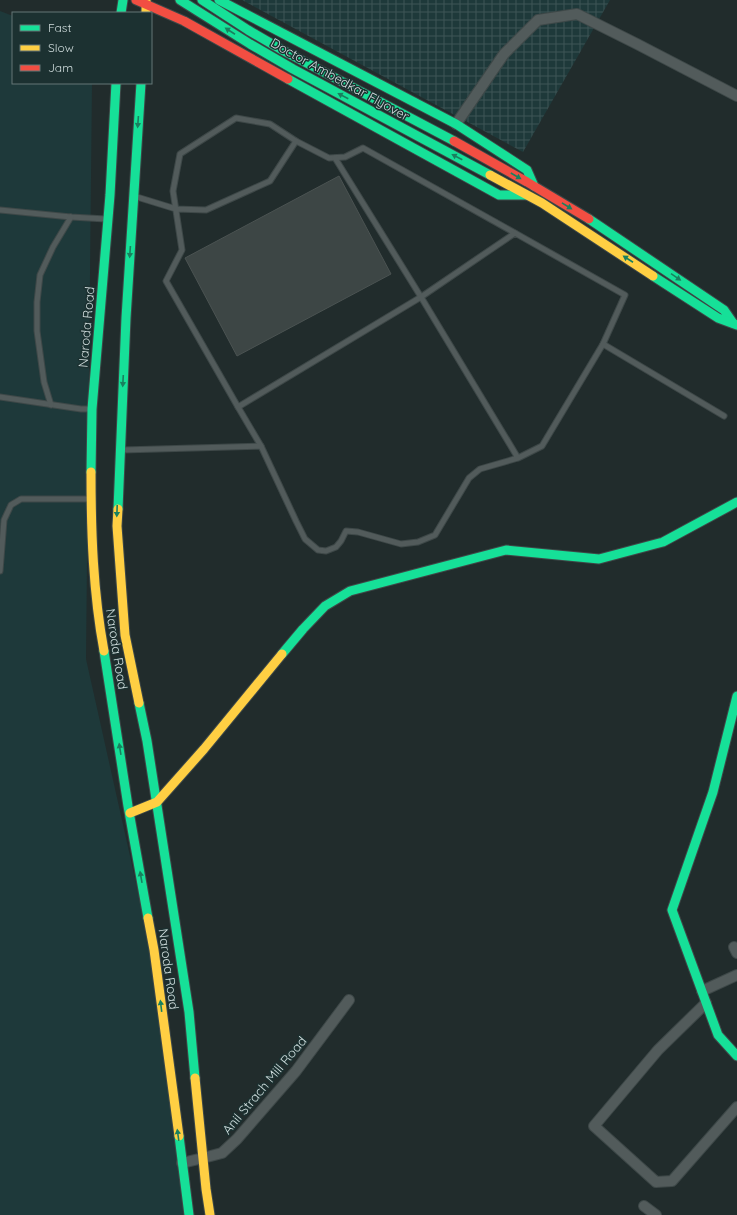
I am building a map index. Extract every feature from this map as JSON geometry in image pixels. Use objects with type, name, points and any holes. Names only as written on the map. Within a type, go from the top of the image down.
[{"type":"main road","points":[[121,12],[123,0]]},
{"type":"main road","points":[[136,0],[146,6],[184,21],[499,195],[528,195]]},
{"type":"main road","name":"Doctor Ambedkar Flyover","points":[[180,0],[293,69],[542,203],[718,318],[735,324]]},
{"type":"main road","name":"Doctor Ambedkar Flyover","points":[[202,0],[296,58],[499,165],[534,186],[611,233],[724,310],[735,324]]},
{"type":"main road","points":[[219,0],[456,124],[527,170],[534,186]]},
{"type":"main road","name":"Naroda Road","points":[[116,84],[109,219],[92,409],[91,499],[93,566],[98,621],[154,950],[189,1215]]},
{"type":"main road","name":"Naroda Road","points":[[141,84],[126,318],[119,450],[117,526],[125,635],[157,802],[189,1012],[206,1189],[210,1215]]},
{"type":"main road","points":[[130,813],[157,802],[204,749],[303,629],[325,606],[350,591],[506,550],[599,559],[663,542],[737,502]]},
{"type":"main road","points":[[737,696],[713,792],[672,910],[718,1035],[737,1056]]},
{"type":"street","points":[[456,124],[504,54],[538,20],[577,14],[737,96]]},
{"type":"street","points":[[702,991],[737,975]]},
{"type":"street","name":"Anil Strach Mill Road","points":[[182,1162],[222,1153],[247,1128],[296,1071],[348,1000]]},
{"type":"street","points":[[706,1003],[658,1050],[594,1126],[656,1182],[672,1181],[737,1106]]},
{"type":"street","points":[[644,1206],[656,1215]]},
{"type":"lane","points":[[236,118],[270,124],[296,141],[329,158],[345,157],[363,148],[625,295],[603,344],[542,446],[518,458],[480,469],[469,478],[435,535],[418,542],[401,544],[358,532],[346,531],[336,547],[326,551],[318,550],[305,539],[260,446],[166,281],[182,250],[173,191],[180,154],[236,118]]},
{"type":"lane","points":[[134,197],[176,209],[206,210],[270,181],[296,141]]},
{"type":"lane","points":[[335,158],[518,458]]},
{"type":"lane","points":[[0,210],[109,219]]},
{"type":"lane","points":[[51,405],[44,382],[37,331],[37,302],[40,275],[53,247],[71,217]]},
{"type":"lane","points":[[238,407],[420,297],[516,233]]},
{"type":"lane","points":[[603,344],[724,416]]},
{"type":"lane","points":[[0,397],[81,409],[92,409]]},
{"type":"lane","points":[[119,450],[260,446]]},
{"type":"lane","points":[[0,571],[4,520],[11,505],[21,498],[91,499]]},
{"type":"shaded area","points":[[242,0],[610,0],[523,152]]},
{"type":"shaded area","points":[[0,11],[12,16],[12,84],[92,84],[86,659],[172,1044],[192,1215],[0,1215]]},
{"type":"building","points":[[339,176],[391,274],[237,356],[185,258]]},
{"type":"traffic: fast","points":[[121,12],[123,0]]},
{"type":"traffic: fast","points":[[180,0],[293,69],[490,175]]},
{"type":"traffic: fast","points":[[202,0],[284,51],[454,141]]},
{"type":"traffic: fast","points":[[219,0],[456,124],[527,170],[534,186]]},
{"type":"traffic: fast","points":[[288,79],[499,195],[526,195]]},
{"type":"traffic: fast","points":[[91,472],[92,409],[110,195],[116,84]]},
{"type":"traffic: fast","points":[[118,509],[126,318],[141,84]]},
{"type":"traffic: fast","points":[[589,219],[724,310],[733,323]]},
{"type":"traffic: fast","points":[[653,276],[718,318],[737,325]]},
{"type":"traffic: fast","points":[[282,654],[325,606],[350,591],[506,550],[599,559],[663,542],[737,502]]},
{"type":"traffic: fast","points":[[104,651],[128,806],[148,918]]},
{"type":"traffic: fast","points":[[737,696],[713,792],[672,910],[718,1035],[737,1056]]},
{"type":"traffic: fast","points":[[139,703],[147,741],[189,1012],[195,1078]]},
{"type":"traffic: fast","points":[[179,1136],[189,1215]]},
{"type":"traffic: slow","points":[[146,0],[146,12]]},
{"type":"traffic: slow","points":[[490,175],[542,203],[653,276]]},
{"type":"traffic: slow","points":[[91,472],[93,562],[97,607],[104,651]]},
{"type":"traffic: slow","points":[[118,509],[117,526],[125,635],[139,703]]},
{"type":"traffic: slow","points":[[130,813],[157,802],[204,749],[282,654]]},
{"type":"traffic: slow","points":[[148,918],[154,950],[179,1136]]},
{"type":"traffic: slow","points":[[195,1078],[210,1215]]},
{"type":"traffic: jam","points":[[136,0],[184,21],[288,79]]},
{"type":"traffic: jam","points":[[454,141],[589,219]]}]
